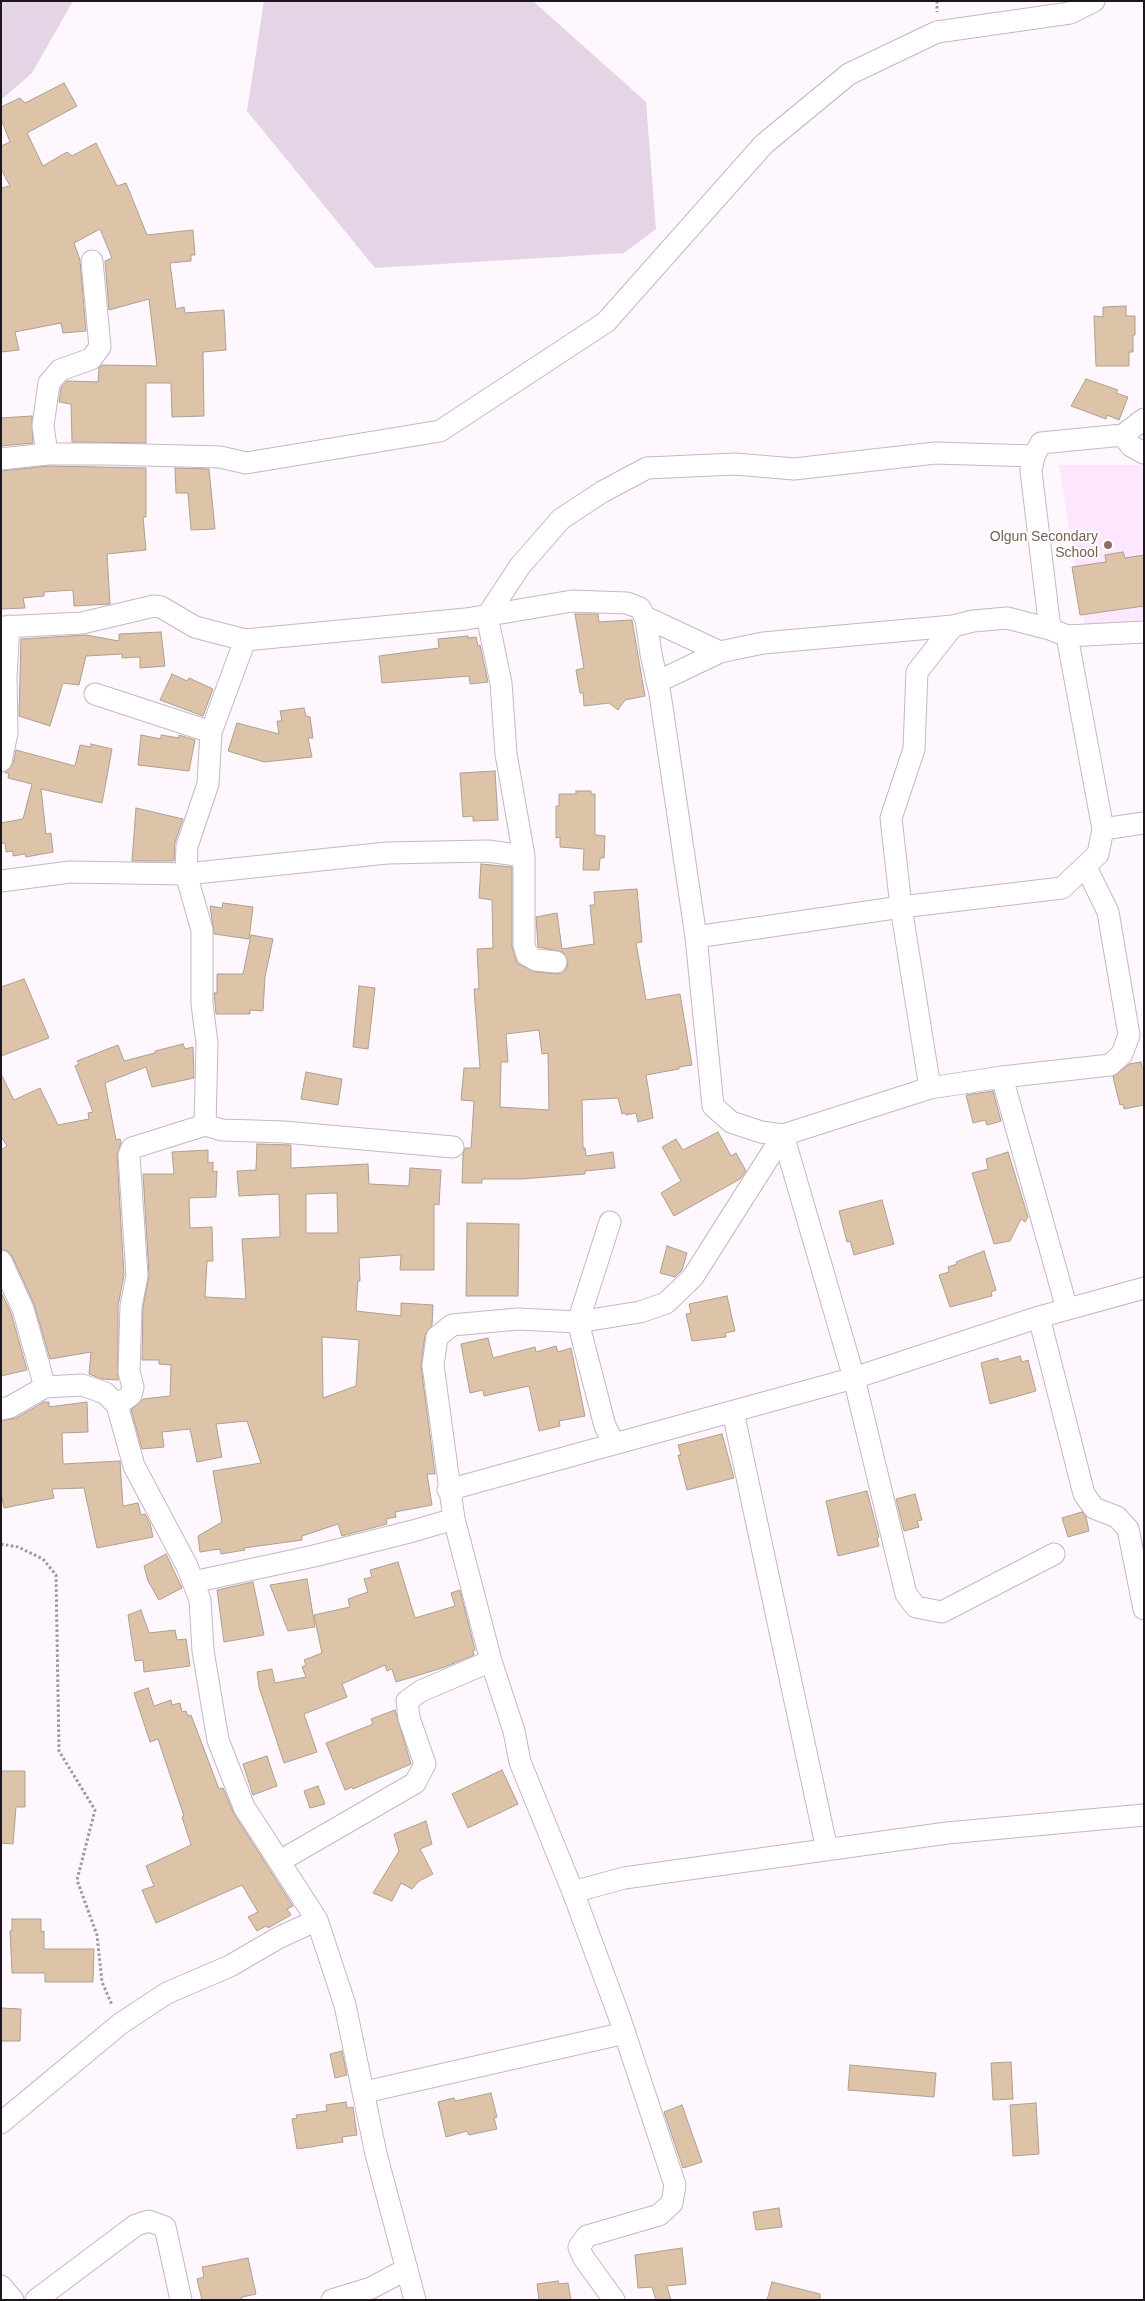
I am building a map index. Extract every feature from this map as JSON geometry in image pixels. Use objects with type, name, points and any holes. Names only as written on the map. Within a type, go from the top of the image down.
[{"type":"street","points":[[1,459],[47,454],[220,457],[246,463],[440,431],[606,322],[764,144],[849,74],[937,32],[1070,13],[1094,1]]},
{"type":"street","points":[[47,454],[43,426],[49,383],[60,370],[91,359],[100,347],[92,261]]},
{"type":"street","points":[[696,937],[901,907],[1062,888],[1098,854],[1103,829],[1059,632],[1031,471],[1034,456],[1040,443],[1123,435],[1144,419]]},
{"type":"street","points":[[1123,435],[1131,446],[1144,453]]},
{"type":"street","points":[[556,962],[536,960],[527,955],[524,944],[524,856],[506,754],[501,682],[488,616],[520,566],[560,519],[602,492],[647,468],[735,464],[794,469],[935,453],[1034,456]]},
{"type":"street","points":[[1,761],[7,733],[5,627],[82,623],[154,606],[161,607],[195,627],[245,640],[488,616],[572,601],[627,603],[640,608],[645,617],[658,682],[696,937],[713,1106],[731,1122],[761,1132],[783,1135],[930,1088],[1002,1077],[1110,1065],[1122,1054],[1129,1035],[1108,912],[1086,867]]},
{"type":"street","points":[[645,617],[720,652]]},
{"type":"street","points":[[658,682],[720,652],[763,643],[860,636],[953,626],[973,621],[1007,618],[1059,632],[1144,632]]},
{"type":"street","points":[[930,1088],[901,907],[891,818],[914,749],[917,672],[953,626]]},
{"type":"street","points":[[206,1125],[207,1043],[202,1004],[202,930],[186,874],[188,837],[201,808],[208,784],[211,732],[245,640]]},
{"type":"street","points":[[95,694],[211,732]]},
{"type":"street","points":[[1103,829],[1144,823]]},
{"type":"street","points":[[1,881],[70,872],[186,874],[387,853],[488,851],[524,856]]},
{"type":"street","points":[[1002,1077],[1067,1309]]},
{"type":"street","points":[[117,1404],[132,1395],[133,1386],[129,1372],[131,1306],[137,1276],[129,1155],[132,1148],[206,1125],[222,1130],[284,1132],[453,1147]]},
{"type":"street","points":[[614,2300],[578,2247],[587,2236],[659,2215],[672,2203],[675,2185],[625,2032],[573,1892],[520,1762],[514,1731],[491,1661],[448,1490],[433,1365],[437,1337],[452,1326],[483,1321],[518,1319],[578,1322],[640,1312],[666,1303],[693,1277],[783,1135]]},
{"type":"street","points":[[783,1135],[854,1378],[906,1594],[916,1607],[942,1612],[1054,1554]]},
{"type":"street","points":[[610,1222],[578,1322],[605,1426],[614,1444]]},
{"type":"street","points":[[1,1261],[23,1309],[44,1387]]},
{"type":"street","points":[[448,1490],[854,1378],[1039,1317],[1144,1288]]},
{"type":"street","points":[[1039,1317],[1084,1494],[1094,1508],[1117,1517],[1128,1529],[1141,1578],[1144,1609]]},
{"type":"street","points":[[1,1409],[10,1407],[44,1387],[82,1385],[106,1393],[117,1404],[134,1466],[187,1566],[200,1600],[203,1651],[218,1740],[244,1806],[317,1920],[345,2005],[365,2092],[376,2154],[392,2207],[415,2300]]},
{"type":"street","points":[[733,1412],[827,1850]]},
{"type":"street","points":[[193,1582],[314,1556],[454,1519]]},
{"type":"street","points":[[280,1861],[415,1783],[425,1764],[409,1718],[407,1701],[421,1691],[491,1661]]},
{"type":"street","points":[[573,1892],[624,1878],[947,1833],[1144,1815]]},
{"type":"street","points":[[1,2123],[120,2024],[168,1993],[230,1966],[278,1938],[317,1920]]},
{"type":"street","points":[[365,2092],[625,2032]]},
{"type":"street","points":[[36,2300],[136,2225],[150,2221],[165,2227],[181,2300]]},
{"type":"street","points":[[332,2300],[370,2288],[406,2269]]},
{"type":"street","points":[[1,2286],[13,2300]]},
{"type":"path","points":[[1,1544],[18,1547],[43,1559],[56,1575],[59,1751],[95,1810],[77,1880],[97,1935],[102,1982],[120,2024]]},
{"type":"shaded area","points":[[1,1],[73,1],[32,73],[1,100]]},
{"type":"shaded area","points":[[264,1],[533,1],[646,102],[656,229],[624,253],[375,268],[247,111]]},
{"type":"shaded area","name":"Olgun Secondary School","points":[[1059,465],[1144,465],[1144,624],[1085,628]]},
{"type":"building","points":[[64,83],[77,106],[27,133],[43,166],[67,152],[72,156],[96,143],[117,186],[126,183],[147,235],[193,230],[195,255],[191,255],[191,261],[170,263],[176,309],[184,307],[185,313],[224,310],[226,350],[203,352],[204,416],[172,417],[171,383],[146,383],[146,443],[72,442],[71,404],[59,402],[61,388],[67,381],[98,382],[99,368],[102,365],[157,366],[149,299],[109,310],[105,261],[112,258],[100,229],[74,243],[80,260],[86,331],[63,333],[61,323],[15,332],[19,350],[1,352],[1,188],[10,186],[1,169],[1,146],[10,142],[1,119],[1,107],[20,98],[25,103]]},
{"type":"building","points":[[1126,306],[1126,316],[1135,316],[1133,352],[1129,352],[1129,366],[1096,366],[1094,316],[1103,317],[1103,307]]},
{"type":"building","points":[[1086,379],[1118,390],[1116,393],[1128,397],[1119,420],[1107,415],[1106,419],[1071,406]]},
{"type":"building","points":[[32,416],[33,443],[1,446],[1,418]]},
{"type":"building","points":[[48,466],[146,468],[146,517],[143,517],[146,550],[107,554],[110,604],[74,606],[73,590],[44,592],[44,596],[23,598],[25,608],[1,609],[1,471]]},
{"type":"building","points":[[175,468],[209,469],[215,529],[191,530],[188,493],[176,493]]},
{"type":"building","points":[[1123,552],[1125,558],[1144,555],[1144,606],[1080,615],[1072,567],[1106,562],[1105,555]]},
{"type":"building","points":[[575,614],[598,614],[599,622],[632,620],[645,696],[625,700],[618,710],[609,703],[584,706],[583,693],[580,693],[576,670],[584,668]]},
{"type":"building","points":[[161,632],[165,666],[140,668],[140,657],[122,658],[122,654],[86,656],[79,685],[63,683],[50,726],[19,716],[21,639],[86,635],[119,641],[119,634]]},
{"type":"building","points":[[468,636],[468,638],[476,637],[478,646],[480,645],[488,682],[470,684],[469,676],[382,683],[379,656],[439,648],[438,639]]},
{"type":"building","points":[[172,674],[187,681],[189,678],[213,689],[203,716],[160,700]]},
{"type":"building","points":[[304,708],[306,716],[310,717],[313,738],[308,738],[312,757],[264,762],[228,751],[237,723],[279,734],[277,721],[282,721],[280,711]]},
{"type":"building","points":[[141,735],[161,739],[161,735],[179,738],[179,735],[195,740],[189,771],[138,765]]},
{"type":"building","points":[[91,744],[112,749],[102,803],[41,789],[46,834],[51,833],[53,852],[26,857],[25,854],[13,856],[13,851],[6,852],[5,843],[1,843],[1,823],[23,819],[32,784],[8,778],[9,773],[5,773],[13,764],[16,750],[75,766],[80,745],[91,747]]},
{"type":"building","points":[[495,771],[498,820],[473,821],[473,816],[463,817],[460,773]]},
{"type":"building","points":[[576,791],[591,791],[591,794],[595,794],[595,835],[605,836],[604,858],[600,858],[599,870],[583,870],[584,849],[560,847],[560,837],[556,838],[556,806],[559,806],[559,794],[576,794]]},
{"type":"building","points":[[136,808],[183,819],[175,842],[174,861],[132,861]]},
{"type":"building","points":[[481,864],[512,867],[512,947],[517,963],[535,972],[561,974],[566,970],[568,963],[563,952],[538,947],[536,917],[557,913],[562,949],[594,944],[590,905],[595,905],[594,892],[637,889],[642,942],[636,943],[646,1000],[680,994],[692,1065],[646,1075],[653,1118],[638,1122],[636,1113],[622,1114],[618,1098],[582,1100],[583,1148],[585,1148],[586,1156],[613,1152],[615,1168],[585,1171],[585,1174],[521,1179],[482,1179],[482,1183],[462,1183],[463,1154],[465,1148],[471,1148],[474,1101],[461,1100],[464,1068],[480,1068],[474,989],[479,989],[477,949],[493,948],[492,900],[479,898]],"holes":[[[539,1030],[542,1054],[548,1053],[549,1110],[500,1107],[501,1062],[508,1062],[506,1034]]]},
{"type":"building","points":[[223,903],[253,907],[249,939],[214,934],[210,906],[222,908]]},
{"type":"building","points":[[251,935],[273,939],[265,977],[263,1011],[250,1010],[250,1014],[216,1014],[214,993],[217,993],[217,974],[243,974]]},
{"type":"building","points":[[24,979],[49,1038],[1,1056],[1,987]]},
{"type":"building","points":[[359,986],[375,988],[368,1049],[353,1047]]},
{"type":"building","points":[[183,1044],[185,1049],[193,1047],[194,1078],[152,1087],[146,1067],[105,1083],[116,1140],[120,1139],[121,1142],[117,1156],[124,1275],[118,1306],[118,1380],[102,1379],[89,1374],[91,1352],[50,1359],[34,1304],[12,1256],[8,1251],[1,1249],[1,1150],[7,1146],[1,1136],[1,1074],[14,1100],[40,1088],[58,1125],[89,1119],[88,1113],[93,1112],[75,1066],[79,1064],[77,1061],[118,1045],[124,1061]]},
{"type":"building","points":[[1141,1062],[1142,1067],[1144,1067],[1144,1105],[1124,1109],[1123,1104],[1120,1105],[1113,1077],[1129,1064]]},
{"type":"building","points":[[306,1072],[342,1079],[338,1105],[301,1099]]},
{"type":"building","points":[[993,1091],[1001,1121],[987,1125],[985,1120],[973,1123],[966,1095]]},
{"type":"building","points":[[718,1132],[731,1156],[736,1153],[746,1171],[740,1179],[674,1216],[661,1193],[681,1181],[662,1147],[676,1139],[683,1150]]},
{"type":"building","points":[[257,1144],[291,1145],[291,1168],[368,1164],[369,1184],[409,1186],[410,1168],[441,1170],[439,1205],[434,1204],[434,1270],[400,1270],[401,1255],[359,1258],[360,1281],[358,1281],[356,1311],[401,1316],[401,1303],[433,1305],[432,1325],[425,1335],[421,1366],[435,1474],[427,1474],[432,1505],[395,1512],[396,1517],[386,1519],[387,1524],[342,1536],[338,1524],[302,1536],[302,1540],[244,1548],[245,1550],[221,1554],[220,1549],[200,1552],[198,1536],[222,1522],[213,1471],[261,1463],[247,1421],[216,1424],[222,1457],[197,1462],[190,1429],[162,1432],[164,1447],[142,1449],[131,1410],[143,1399],[170,1396],[171,1365],[159,1364],[159,1360],[142,1360],[143,1307],[149,1275],[143,1174],[174,1174],[172,1152],[208,1150],[208,1163],[213,1162],[213,1172],[217,1171],[216,1197],[189,1198],[190,1228],[212,1227],[213,1261],[207,1261],[205,1297],[246,1299],[242,1239],[280,1237],[279,1194],[239,1196],[237,1171],[256,1170]],"holes":[[[337,1193],[338,1233],[306,1233],[306,1194]],[[322,1337],[359,1340],[356,1386],[323,1398]]]},
{"type":"building","points":[[1008,1152],[1028,1217],[1025,1222],[1021,1219],[1010,1241],[994,1244],[972,1173],[988,1169],[986,1159]]},
{"type":"building","points":[[882,1200],[894,1244],[854,1255],[850,1241],[847,1242],[839,1211]]},
{"type":"building","points":[[467,1223],[519,1224],[518,1296],[466,1296]]},
{"type":"building","points":[[667,1246],[687,1253],[682,1270],[675,1277],[660,1273]]},
{"type":"building","points":[[984,1251],[996,1290],[991,1292],[992,1296],[950,1307],[939,1275],[949,1272],[948,1267],[957,1264],[956,1262]]},
{"type":"building","points":[[1,1292],[11,1313],[27,1370],[1,1376]]},
{"type":"building","points":[[727,1296],[735,1331],[725,1333],[726,1337],[692,1341],[686,1314],[691,1313],[689,1304]]},
{"type":"building","points":[[488,1338],[493,1358],[535,1347],[536,1352],[556,1346],[558,1352],[571,1348],[585,1416],[559,1421],[560,1426],[539,1431],[529,1386],[484,1396],[483,1390],[470,1393],[461,1344]]},
{"type":"building","points":[[1020,1356],[1022,1362],[1028,1360],[1036,1391],[990,1404],[981,1363],[998,1358],[999,1362]]},
{"type":"building","points":[[44,1402],[49,1402],[49,1407],[87,1402],[88,1432],[62,1433],[63,1464],[120,1461],[123,1506],[138,1503],[141,1515],[145,1514],[150,1523],[153,1537],[97,1548],[84,1488],[52,1489],[54,1498],[4,1508],[1,1493],[1,1421],[16,1418]]},
{"type":"building","points":[[722,1434],[734,1478],[687,1490],[678,1455],[681,1455],[678,1445]]},
{"type":"building","points":[[867,1491],[879,1537],[877,1538],[879,1546],[838,1556],[826,1501]]},
{"type":"building","points":[[915,1494],[922,1520],[917,1521],[919,1527],[904,1531],[896,1499]]},
{"type":"building","points":[[1082,1512],[1086,1517],[1089,1531],[1068,1537],[1062,1518]]},
{"type":"building","points":[[166,1554],[182,1588],[159,1600],[148,1581],[144,1566]]},
{"type":"building","points":[[398,1562],[415,1618],[455,1606],[451,1593],[460,1590],[475,1650],[473,1651],[474,1655],[445,1667],[396,1682],[392,1669],[387,1671],[385,1665],[342,1684],[347,1697],[304,1714],[317,1752],[284,1763],[259,1687],[257,1672],[272,1669],[275,1683],[306,1677],[302,1667],[306,1665],[304,1660],[322,1653],[314,1615],[350,1607],[348,1599],[368,1592],[364,1579],[372,1577],[370,1570]]},
{"type":"building","points":[[307,1579],[315,1627],[288,1631],[270,1585]]},
{"type":"building","points":[[253,1582],[264,1635],[224,1642],[217,1590]]},
{"type":"building","points":[[141,1610],[149,1633],[175,1630],[177,1640],[186,1639],[190,1666],[144,1672],[143,1660],[135,1661],[128,1615]]},
{"type":"building","points":[[148,1688],[154,1706],[171,1700],[172,1705],[180,1703],[182,1712],[186,1711],[188,1716],[191,1715],[219,1789],[223,1788],[234,1814],[293,1906],[287,1909],[291,1915],[268,1928],[266,1926],[257,1931],[248,1917],[258,1912],[242,1885],[156,1923],[142,1890],[154,1886],[146,1866],[191,1845],[182,1817],[184,1816],[158,1739],[150,1742],[134,1693]]},
{"type":"building","points":[[395,1710],[411,1764],[353,1789],[352,1787],[345,1790],[326,1743],[373,1724],[371,1719]]},
{"type":"building","points":[[267,1756],[277,1786],[253,1795],[243,1764]]},
{"type":"building","points":[[502,1770],[518,1804],[468,1828],[452,1794]]},
{"type":"building","points":[[1,1771],[25,1771],[25,1807],[16,1807],[13,1844],[1,1843]]},
{"type":"building","points":[[318,1786],[325,1804],[310,1808],[304,1791]]},
{"type":"building","points":[[426,1821],[432,1844],[420,1849],[433,1874],[419,1881],[412,1889],[401,1883],[392,1901],[373,1893],[399,1851],[394,1834]]},
{"type":"building","points":[[12,1919],[41,1919],[41,1932],[44,1931],[44,1949],[94,1949],[93,1982],[45,1982],[45,1973],[12,1973],[10,1931],[12,1931]]},
{"type":"building","points":[[1,2008],[21,2009],[20,2041],[1,2041]]},
{"type":"building","points":[[342,2051],[347,2075],[335,2078],[330,2054]]},
{"type":"building","points":[[1011,2062],[1013,2099],[993,2100],[991,2063]]},
{"type":"building","points":[[850,2065],[936,2073],[934,2097],[848,2090]]},
{"type":"building","points":[[491,2093],[497,2117],[494,2118],[497,2129],[469,2135],[467,2131],[446,2137],[438,2102],[454,2098],[455,2101]]},
{"type":"building","points":[[346,2102],[347,2108],[353,2107],[357,2135],[342,2137],[343,2142],[297,2149],[292,2119],[297,2118],[296,2115],[327,2111],[326,2105]]},
{"type":"building","points":[[1036,2103],[1039,2154],[1013,2156],[1010,2105]]},
{"type":"building","points":[[682,2105],[702,2162],[683,2168],[664,2112]]},
{"type":"building","points":[[779,2208],[782,2227],[756,2230],[753,2212]]},
{"type":"building","points":[[682,2248],[686,2284],[667,2286],[671,2300],[656,2300],[652,2287],[638,2288],[635,2255]]},
{"type":"building","points":[[248,2258],[256,2294],[242,2297],[242,2300],[202,2300],[197,2279],[204,2277],[202,2267]]},
{"type":"building","points":[[558,2281],[559,2284],[568,2283],[571,2300],[539,2300],[537,2284]]},
{"type":"building","points":[[772,2282],[820,2294],[820,2300],[767,2300]]},
{"type":"place","name":"Olgun Secondary School","points":[[1108,545]]}]
